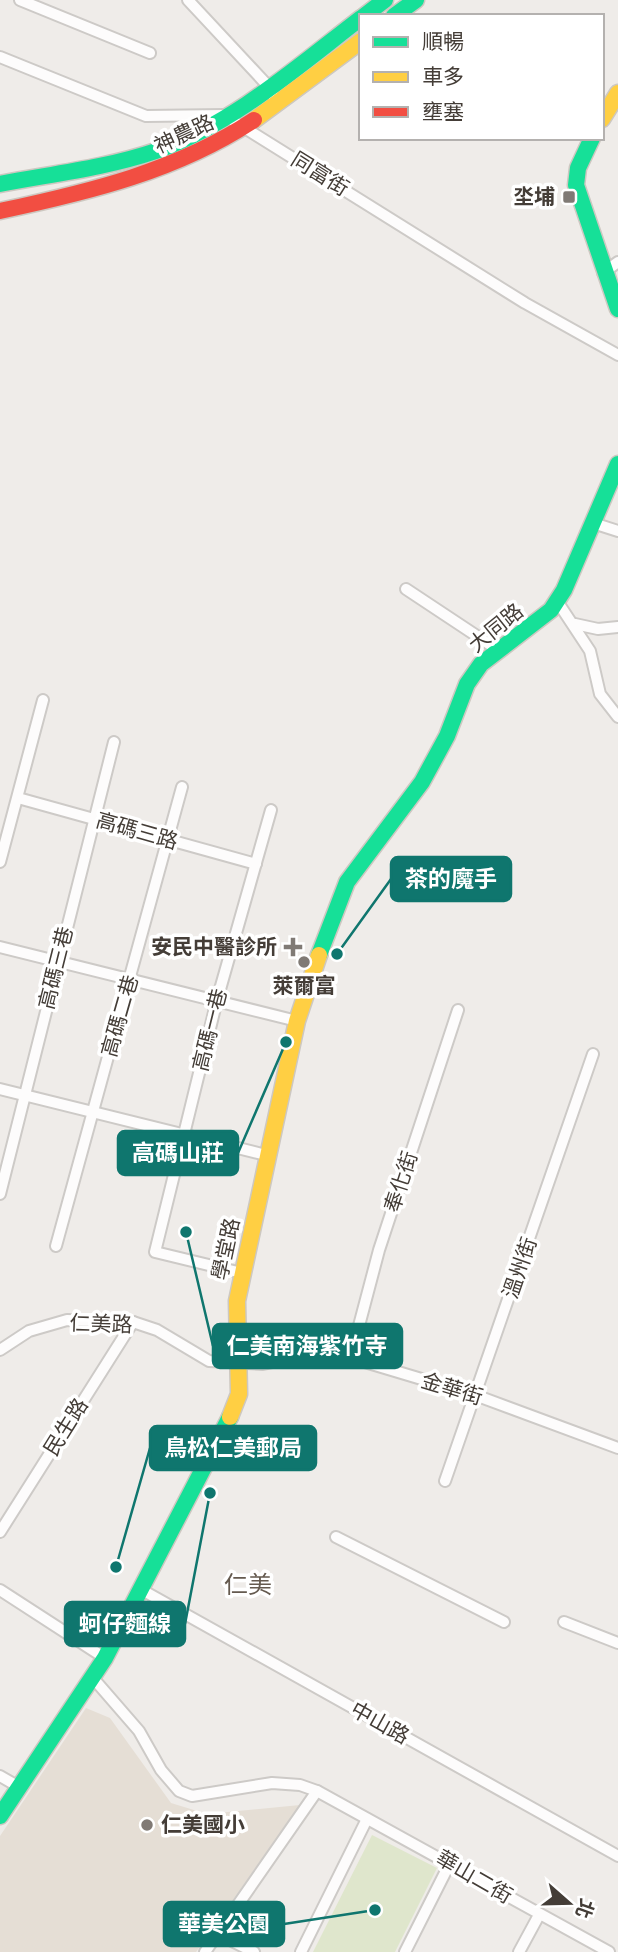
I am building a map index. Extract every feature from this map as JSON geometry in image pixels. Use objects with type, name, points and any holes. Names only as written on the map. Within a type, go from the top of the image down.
[{"type":"street","points":[[20,0],[150,53]]},
{"type":"street","points":[[188,0],[269,87],[277,103]]},
{"type":"street","name":"神農路","points":[[366,14],[385,0]]},
{"type":"street","points":[[397,14],[416,0]]},
{"type":"street","name":"神農路","points":[[0,184],[159,149],[225,115],[269,87],[359,19]]},
{"type":"street","name":"神農路","points":[[0,211],[96,190],[167,167],[245,126],[359,42]]},
{"type":"street","name":"同富街","points":[[0,57],[146,116],[225,115],[525,303],[618,355]]},
{"type":"street","points":[[604,117],[618,93]]},
{"type":"street","points":[[591,140],[578,168],[576,185],[603,273],[618,309]]},
{"type":"street","points":[[603,273],[618,261]]},
{"type":"street","name":"大同路","points":[[393,822],[422,782],[447,736],[467,684],[481,664],[527,631],[557,601],[575,568],[618,464]]},
{"type":"street","points":[[593,523],[618,531]]},
{"type":"street","points":[[406,589],[498,650]]},
{"type":"street","points":[[557,601],[575,624],[590,651],[600,694],[618,717]]},
{"type":"street","points":[[575,624],[610,629],[618,627]]},
{"type":"street","points":[[0,862],[43,700]]},
{"type":"street","name":"高碼三巷","points":[[0,1194],[114,742]]},
{"type":"street","name":"高碼二巷","points":[[56,1246],[182,787]]},
{"type":"street","name":"高碼三路","points":[[18,798],[256,864]]},
{"type":"street","name":"高碼一巷","points":[[242,1273],[155,1252],[217,1000],[271,810]]},
{"type":"street","name":"學堂路","points":[[0,1816],[105,1658],[229,1420],[239,1394],[237,1301],[298,1021],[342,891],[393,822]]},
{"type":"street","points":[[0,947],[298,1021]]},
{"type":"street","name":"奉化街","points":[[351,1356],[379,1250],[458,1010]]},
{"type":"street","name":"溫州街","points":[[444,1481],[593,1054]]},
{"type":"street","points":[[0,1089],[267,1155]]},
{"type":"street","name":"仁美路","points":[[0,1350],[29,1331],[67,1320],[133,1322],[156,1330],[209,1361],[240,1363]]},
{"type":"street","name":"民生路","points":[[0,1532],[133,1322]]},
{"type":"street","name":"金華街","points":[[240,1363],[263,1364],[328,1351],[351,1356],[475,1395],[618,1448]]},
{"type":"street","points":[[336,1537],[504,1622]]},
{"type":"street","points":[[0,1590],[105,1658]]},
{"type":"street","name":"中山路","points":[[142,1590],[618,1856]]},
{"type":"street","points":[[564,1622],[618,1643]]},
{"type":"street","name":"華山二街","points":[[93,1678],[139,1731],[161,1770],[179,1791],[192,1796],[272,1783],[300,1785],[317,1791],[609,1952]]},
{"type":"street","points":[[0,1776],[19,1787]]},
{"type":"street","points":[[205,1952],[317,1791]]},
{"type":"street","points":[[301,1952],[367,1819]]},
{"type":"street","points":[[405,1952],[450,1863]]},
{"type":"street","points":[[519,1952],[539,1915]]},
{"type":"street","points":[[218,1934],[254,1952]]},
{"type":"shaded area","name":"仁美國小","points":[[86,1708],[110,1718],[171,1803],[207,1814],[300,1805],[196,1952],[0,1952],[0,1836]]},
{"type":"green space","points":[[372,1835],[437,1868],[395,1952],[313,1952]]},
{"type":"traffic: fast","points":[[367,14],[385,0]]},
{"type":"traffic: fast","points":[[397,14],[416,0]]},
{"type":"traffic: fast","points":[[0,184],[118,162],[184,140],[212,126],[263,93],[359,20]]},
{"type":"traffic: fast","points":[[591,140],[578,168],[576,185],[618,309]]},
{"type":"traffic: fast","points":[[319,955],[347,882],[422,782],[447,736],[467,684],[481,664],[551,610],[564,590],[618,464]]},
{"type":"traffic: fast","points":[[0,1816],[105,1658],[230,1417]]},
{"type":"traffic: slow","points":[[254,120],[359,42]]},
{"type":"traffic: slow","points":[[604,116],[618,93]]},
{"type":"traffic: slow","points":[[230,1417],[239,1394],[237,1301],[297,1021],[319,955]]},
{"type":"traffic: jam","points":[[0,211],[99,187],[163,166],[225,138],[254,120]]},
{"type":"place","name":"坔埔","points":[[569,197]]},
{"type":"place","name":"安民中醫診所","points":[[293,947]]},
{"type":"place","name":"茶的魔手","points":[[337,954]]},
{"type":"place","name":"萊爾富","points":[[304,962]]},
{"type":"place","name":"高碼山莊","points":[[286,1042]]},
{"type":"place","name":"仁美南海紫竹寺","points":[[186,1232]]},
{"type":"place","name":"蚵仔麵線","points":[[210,1493]]},
{"type":"place","name":"鳥松仁美郵局","points":[[116,1567]]},
{"type":"place","name":"仁美國小","points":[[147,1825]]},
{"type":"place","name":"華美公園","points":[[375,1910]]},
{"type":"district","name":"仁美","points":[[248,1585]]}]
